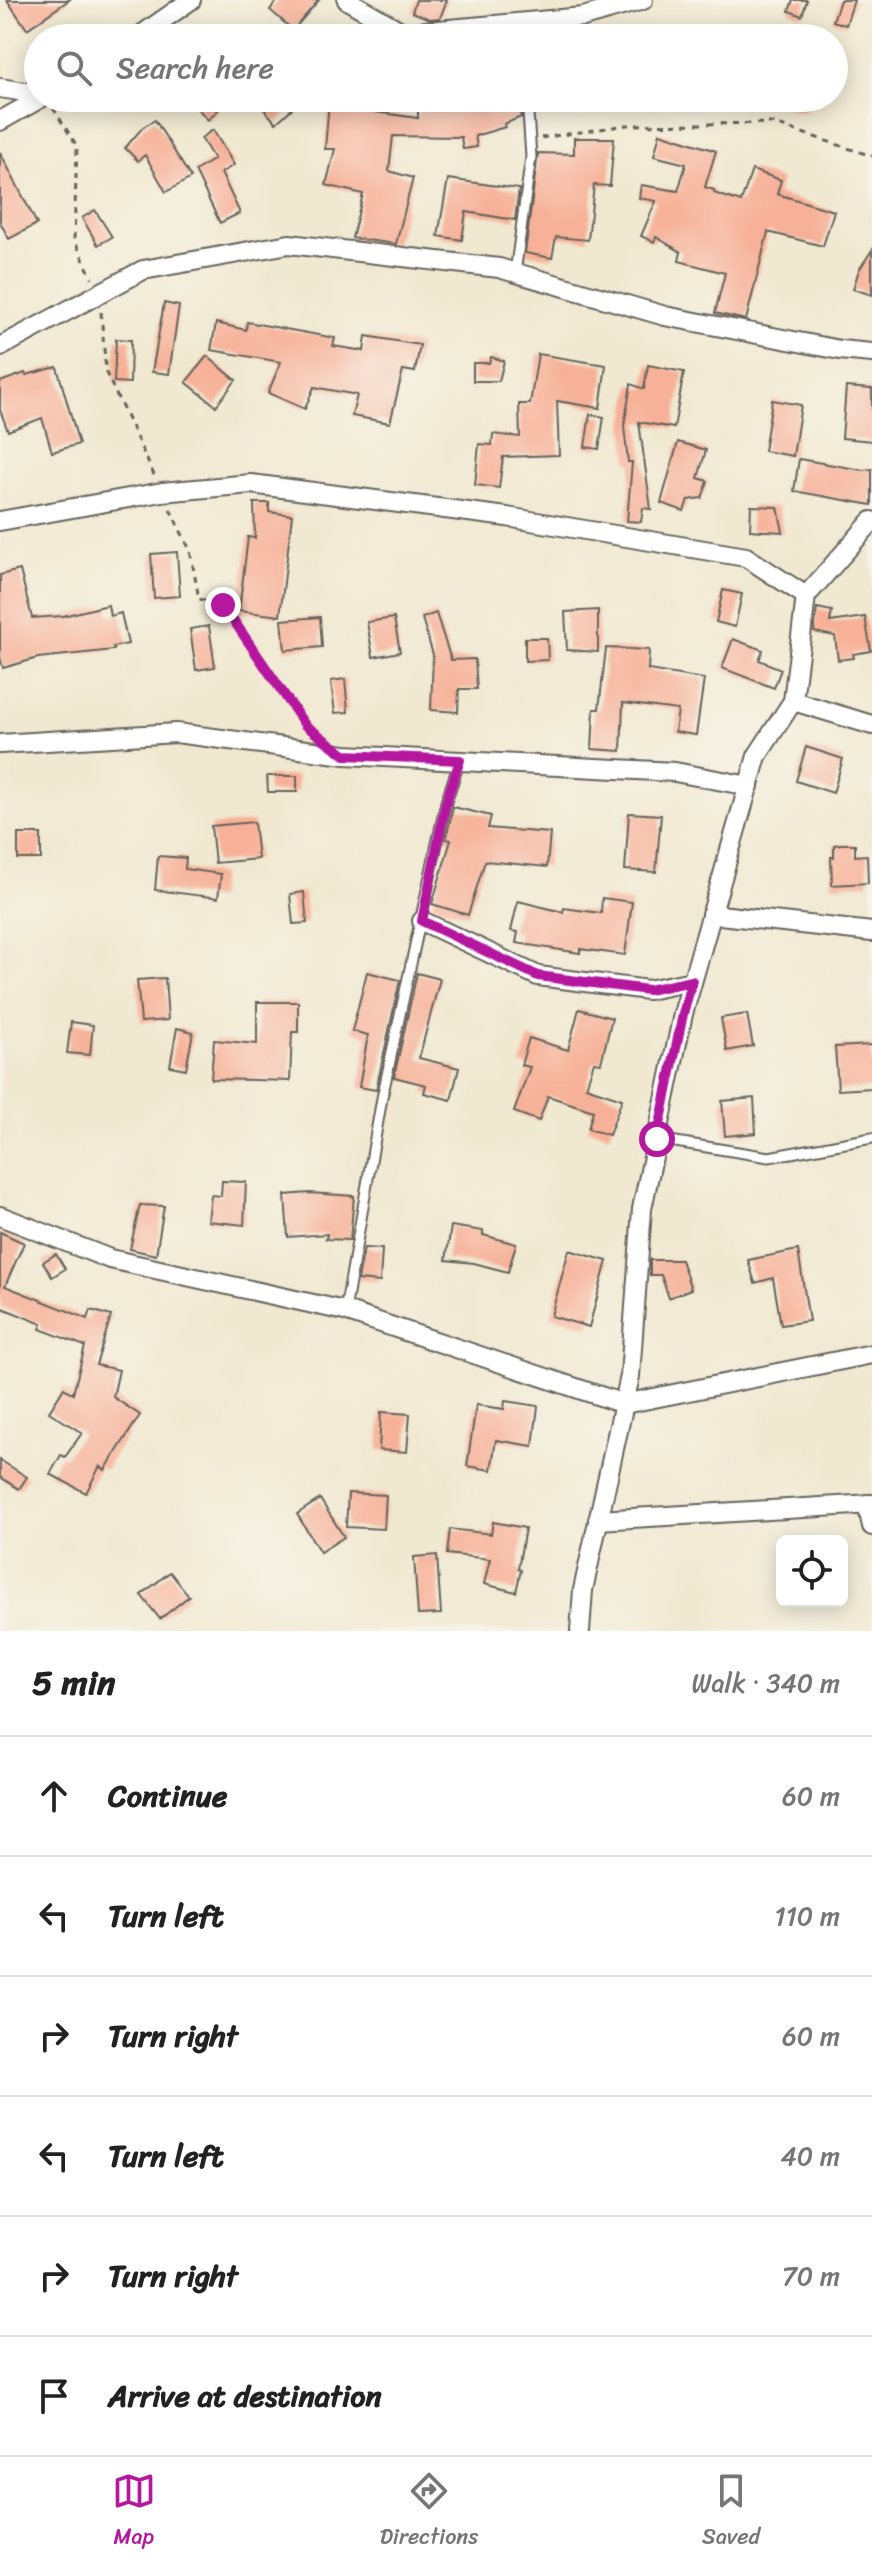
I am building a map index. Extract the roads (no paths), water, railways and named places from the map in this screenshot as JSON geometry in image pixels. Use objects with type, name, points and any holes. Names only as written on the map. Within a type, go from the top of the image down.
[{"type":"street","points":[[157,24],[191,0]]},
{"type":"street","points":[[347,0],[388,24]]},
{"type":"street","points":[[546,24],[643,0]]},
{"type":"street","points":[[0,88],[24,93]]},
{"type":"street","points":[[0,121],[24,106]]},
{"type":"street","points":[[0,347],[143,270],[289,244],[499,268],[665,316],[840,350],[872,353]]},
{"type":"street","points":[[0,521],[162,492],[251,484],[507,517],[746,557],[806,596]]},
{"type":"street","points":[[580,1631],[583,1590],[630,1376],[642,1209],[683,1014],[757,756],[793,701],[806,596],[872,521]]},
{"type":"street","points":[[793,701],[872,725]]},
{"type":"street","points":[[0,744],[176,733],[345,755],[675,772],[749,786]]},
{"type":"street","points":[[711,914],[872,932]]},
{"type":"street","points":[[422,921],[538,976],[648,990],[692,981]]},
{"type":"street","points":[[0,1216],[110,1259],[345,1311],[624,1404],[872,1354]]},
{"type":"street","points":[[598,1520],[869,1504],[872,1526]]},
{"type":"lane","points":[[515,273],[531,157],[528,112]]},
{"type":"lane","points":[[345,1311],[382,1098],[446,802],[460,760]]},
{"type":"lane","points":[[657,1139],[769,1157],[872,1138]]}]
